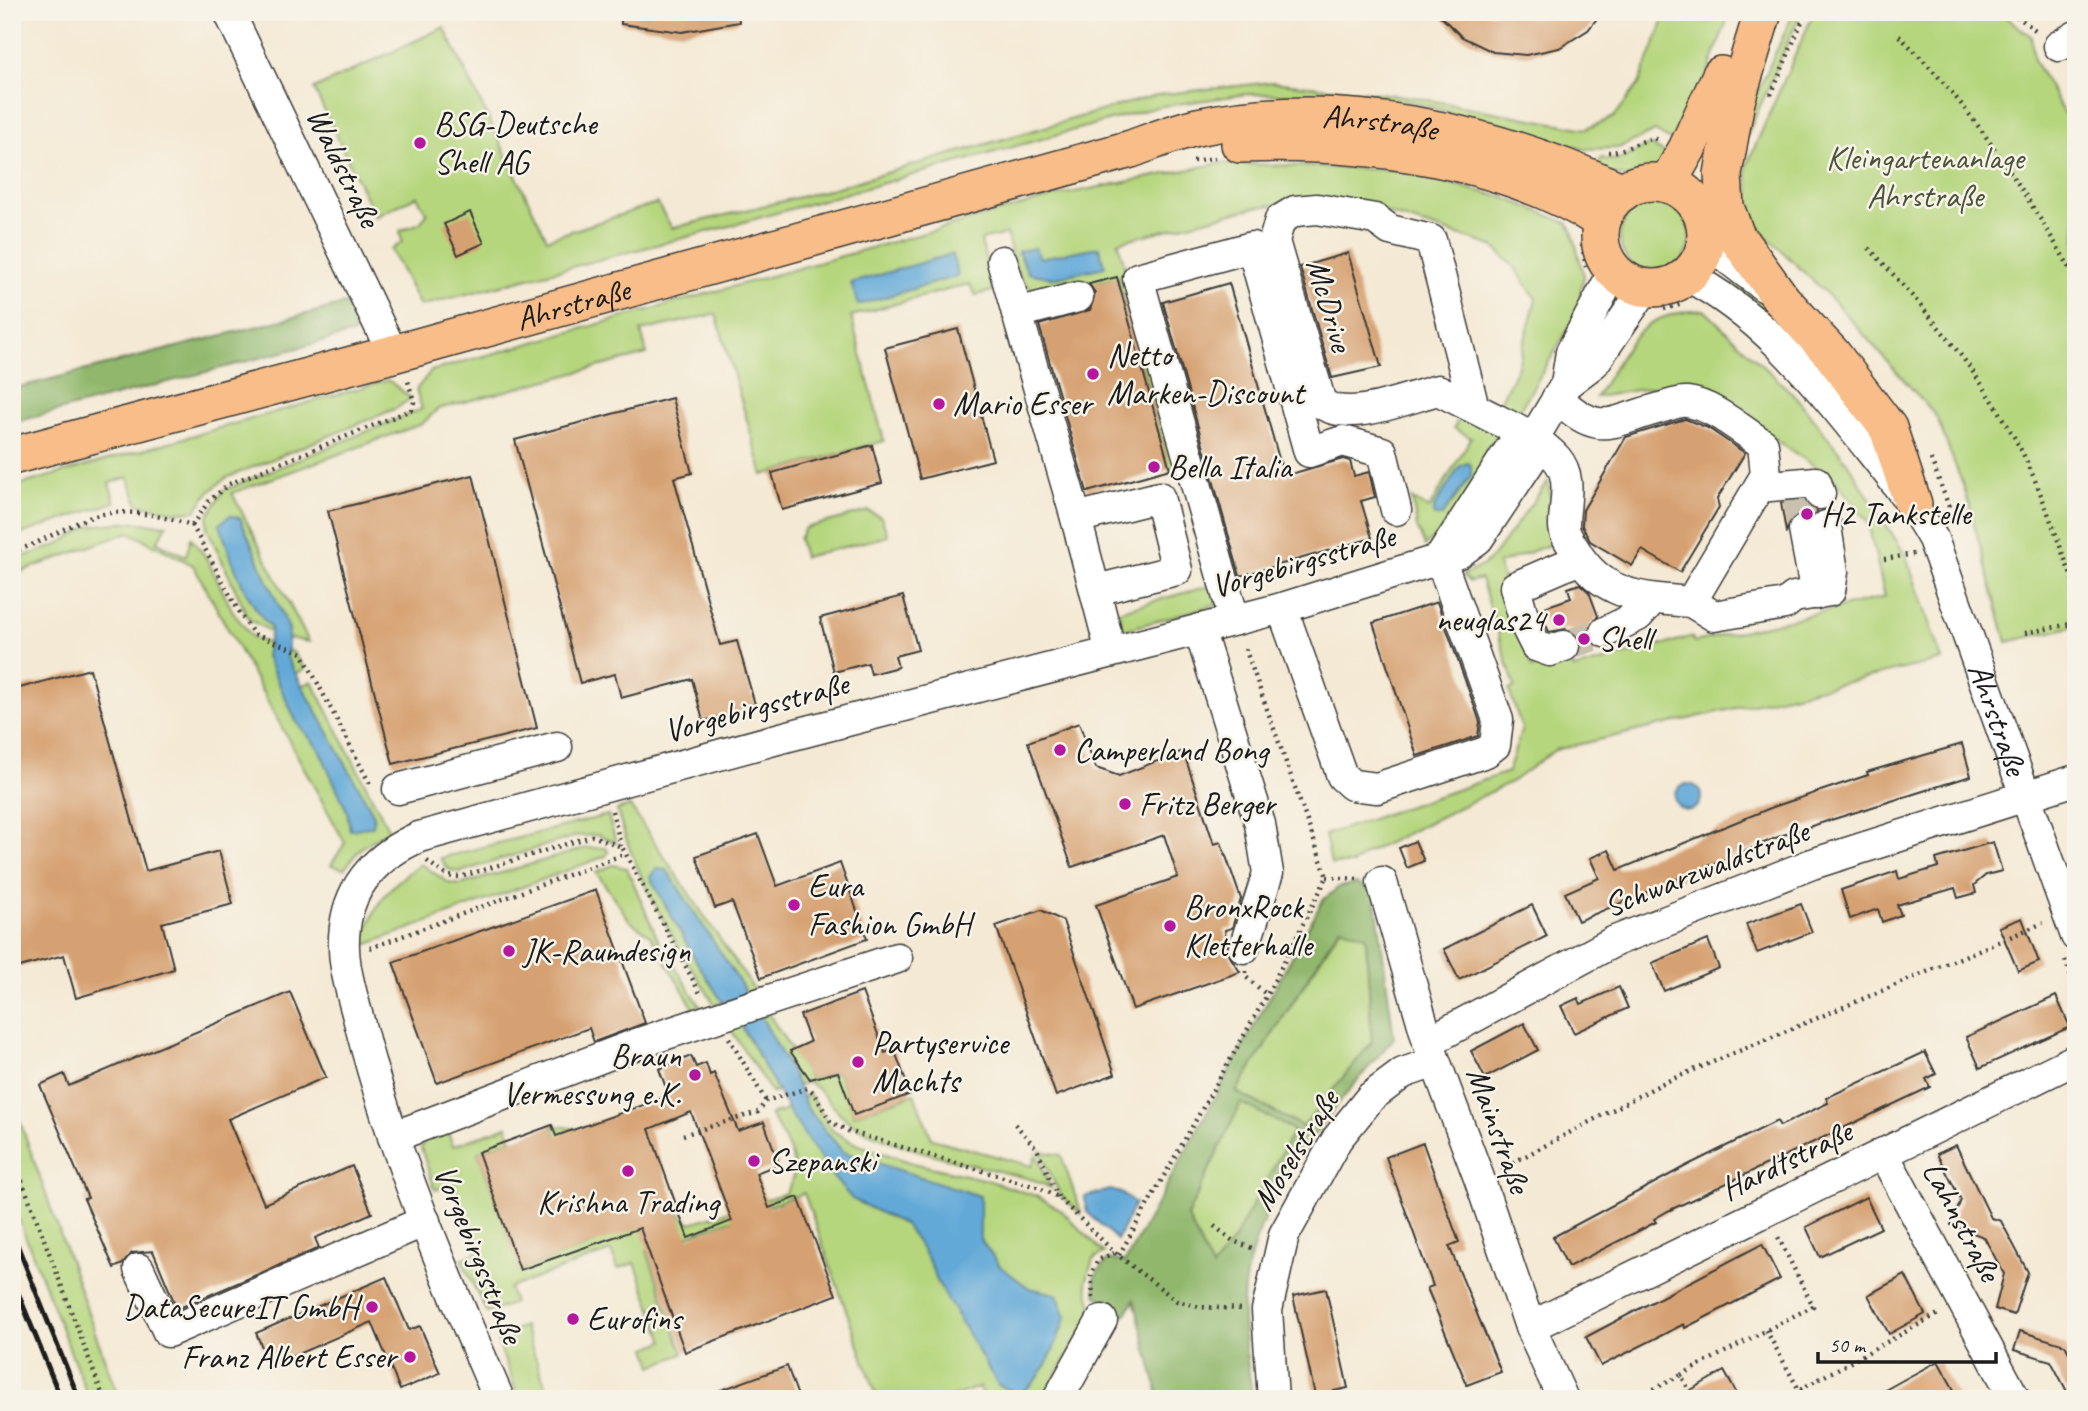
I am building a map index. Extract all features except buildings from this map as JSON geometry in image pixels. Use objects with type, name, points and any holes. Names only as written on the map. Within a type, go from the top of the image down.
[{"type":"main road","points":[[1680,192],[1687,149],[1725,67],[1757,12]]},
{"type":"main road","points":[[1763,12],[1753,99],[1723,174],[1725,207],[1736,236],[1782,300]]},
{"type":"main road","points":[[1680,192],[1706,166],[1753,99]]},
{"type":"main road","name":"Ahrstraße","points":[[12,456],[393,354],[1131,149],[1196,127],[1274,117],[1359,118],[1430,127],[1522,150],[1623,191]]},
{"type":"main road","name":"Ahrstraße","points":[[1131,149],[1279,143],[1353,146],[1425,156],[1514,180],[1577,205],[1591,229]]},
{"type":"main road","points":[[1641,183],[1680,192],[1705,227],[1706,242],[1686,290],[1668,285],[1651,300],[1629,282],[1601,274],[1607,261],[1600,242],[1591,229],[1614,200],[1623,191],[1641,183]]},
{"type":"main road","name":"Ahrstraße","points":[[1782,300],[1832,354],[1888,428],[1913,504]]},
{"type":"street","name":"Waldstraße","points":[[229,12],[393,354]]},
{"type":"street","name":"McDrive","points":[[1318,209],[1375,219],[1390,230],[1431,240],[1474,408],[1438,390],[1348,414],[1332,411],[1321,403],[1274,241],[1280,220],[1295,211],[1318,209]]},
{"type":"street","name":"Ahrstraße","points":[[1706,242],[1782,300]]},
{"type":"street","points":[[1234,619],[1138,278],[1252,247],[1309,452],[1343,440],[1382,452],[1396,510]]},
{"type":"street","points":[[1002,261],[1076,518],[1111,652]]},
{"type":"street","name":"Vorgebirgsstraße","points":[[499,1399],[393,1136],[343,958],[345,925],[352,898],[363,878],[382,857],[403,845],[781,738],[1282,608],[1459,553],[1478,539],[1532,458],[1533,439],[1561,391],[1571,352],[1601,274]]},
{"type":"street","name":"Ahrstraße","points":[[1686,290],[1722,294],[1805,369],[1913,504],[1933,539],[2025,796],[2069,945]]},
{"type":"street","points":[[1017,313],[1078,297]]},
{"type":"street","name":"Vorgebirgsstraße","points":[[1561,391],[1594,363],[1651,300]]},
{"type":"street","points":[[1561,391],[1580,419],[1592,424],[1615,422],[1685,401],[1704,408],[1763,444],[1766,475],[1691,602]]},
{"type":"street","points":[[1474,408],[1533,439],[1557,459],[1567,477],[1564,530],[1590,573],[1619,590],[1651,601],[1691,602],[1714,616],[1785,604],[1794,597],[1830,591],[1832,581],[1815,528]]},
{"type":"street","points":[[1759,487],[1804,493]]},
{"type":"street","points":[[1076,518],[1159,497],[1177,570],[1096,590]]},
{"type":"street","points":[[1282,608],[1342,776],[1352,785],[1377,788],[1486,752],[1495,745],[1498,720],[1453,587],[1440,558]]},
{"type":"street","points":[[1563,646],[1550,651],[1536,646],[1526,626],[1515,587],[1580,559]]},
{"type":"street","points":[[1605,632],[1638,616],[1651,601]]},
{"type":"street","points":[[1199,629],[1260,824],[1268,873],[1244,948]]},
{"type":"street","points":[[388,794],[557,747]]},
{"type":"street","name":"Schwarzwaldstraße","points":[[1431,1052],[1615,941],[1812,864],[2076,780]]},
{"type":"street","name":"Mainstraße","points":[[1382,881],[1431,1052],[1479,1178],[1530,1327],[1563,1399]]},
{"type":"street","name":"Vorgebirgsstraße","points":[[393,1136],[721,1026],[897,958]]},
{"type":"street","name":"Moselstraße","points":[[1273,1399],[1267,1310],[1284,1235],[1337,1139],[1371,1097],[1431,1052]]},
{"type":"street","name":"Hardtstraße","points":[[1530,1327],[2076,1059]]},
{"type":"street","name":"Lahnstraße","points":[[1883,1153],[2015,1399]]},
{"type":"street","points":[[139,1269],[168,1332],[425,1221]]},
{"type":"street","points":[[1058,1399],[1102,1320]]},
{"type":"path","points":[[1753,99],[1806,12]]},
{"type":"path","points":[[2011,12],[2067,41]]},
{"type":"path","points":[[1899,36],[1936,71],[2001,153],[2076,278]]},
{"type":"path","points":[[1601,152],[1617,152],[1638,141],[1654,138],[1662,143]]},
{"type":"path","points":[[1189,162],[1227,155]]},
{"type":"path","points":[[1591,229],[1601,274]]},
{"type":"path","points":[[1869,248],[1952,343],[1996,408],[2023,455],[2076,588]]},
{"type":"path","points":[[1651,300],[1686,290]]},
{"type":"path","points":[[192,524],[209,501],[229,484],[411,410]]},
{"type":"path","points":[[12,552],[45,541],[89,518],[146,513],[192,524],[243,619],[254,634],[302,653],[388,794]]},
{"type":"path","points":[[1884,559],[1917,554],[1913,543]]},
{"type":"path","points":[[1102,1320],[1091,1289],[1091,1275],[1098,1260],[1117,1254],[1267,995],[1327,877],[1234,619]]},
{"type":"path","points":[[2025,633],[2076,623]]},
{"type":"path","points":[[610,805],[625,854],[766,1101]]},
{"type":"path","points":[[403,845],[447,876],[460,877],[592,836],[622,847]]},
{"type":"path","points":[[343,958],[625,854]]},
{"type":"path","points":[[1516,1163],[1663,1083],[2051,920]]},
{"type":"path","points":[[2069,945],[2076,989]]},
{"type":"path","points":[[683,1135],[758,1112],[766,1101],[802,1088],[813,1091],[831,1122],[876,1141],[1040,1188],[1059,1198],[1117,1254],[1177,1301],[1200,1307],[1267,1310]]},
{"type":"path","points":[[1015,1124],[1037,1149],[1059,1198]]},
{"type":"path","points":[[12,1154],[104,1399]]},
{"type":"path","points":[[1635,1399],[1813,1306],[1765,1212]]},
{"type":"path","points":[[1214,1226],[1233,1241],[1279,1257]]},
{"type":"path","points":[[1799,1390],[1962,1301]]},
{"type":"path","points":[[1766,1330],[1804,1399]]},
{"type":"path","points":[[1681,1375],[1694,1399]]},
{"type":"green space","points":[[1667,12],[1730,12],[1681,146],[1655,131],[1618,148],[1583,149],[1413,102],[1323,95],[1247,94],[1157,107],[726,227],[420,306],[391,250],[402,242],[400,231],[420,223],[427,214],[417,196],[375,217],[314,89],[444,27],[547,239],[657,203],[672,228],[820,192],[1156,95],[1272,82],[1413,97],[1586,129],[1614,117],[1639,84]]},
{"type":"green space","points":[[1794,12],[1801,12],[1743,145],[1750,109]]},
{"type":"green space","name":"Kleingartenanlage Ahrstraße","points":[[1814,12],[1999,12],[2031,36],[2034,60],[2076,134],[2076,626],[2007,642],[1964,488],[1936,416],[1832,299],[1762,232],[1752,211],[1746,167]]},
{"type":"green space","points":[[1647,146],[1673,157],[1654,170],[1637,177],[1619,176],[1597,170],[1601,158],[1619,159]]},
{"type":"green space","points":[[1221,163],[1397,170],[1502,197],[1568,223],[1584,276],[1580,292],[1584,303],[1516,416],[1498,406],[1518,366],[1536,299],[1515,268],[1493,246],[1380,211],[1300,202],[1256,207],[1118,242],[1181,467],[1170,469],[1118,277],[1046,294],[1036,291],[1028,286],[1017,271],[1006,234],[981,240],[993,291],[976,295],[969,284],[851,316],[884,441],[763,475],[716,314],[641,331],[647,354],[438,409],[422,424],[232,493],[309,642],[278,636],[249,619],[207,528],[208,516],[224,490],[422,409],[416,390],[431,371],[1060,195]]},
{"type":"green space","points":[[1662,203],[1675,209],[1684,218],[1688,224],[1688,252],[1680,263],[1669,271],[1648,273],[1630,263],[1622,252],[1620,231],[1630,213],[1641,205]]},
{"type":"green space","points":[[1740,277],[1786,327],[1782,328],[1732,288]]},
{"type":"green space","points":[[349,303],[355,333],[12,423],[12,389]]},
{"type":"green space","points":[[1704,310],[1797,398],[1847,462],[1906,556],[1942,660],[1555,750],[1513,781],[1367,853],[1353,864],[1331,864],[1325,835],[1508,772],[1522,728],[1509,690],[1515,687],[1481,579],[1469,582],[1463,575],[1484,565],[1494,555],[1548,481],[1557,542],[1498,564],[1532,668],[1566,654],[1574,669],[1691,637],[1695,642],[1885,597],[1868,522],[1835,480],[1688,381],[1596,397],[1627,347],[1648,325],[1681,312]]},
{"type":"green space","points":[[388,380],[411,398],[397,408],[226,478],[209,492],[195,511],[175,512],[138,504],[128,477],[109,483],[115,502],[21,534],[16,517],[12,518],[12,487]]},
{"type":"green space","points":[[1462,411],[1502,435],[1450,523],[1425,546],[1417,527],[1412,499],[1429,509],[1471,438],[1454,428]]},
{"type":"green space","points":[[868,511],[881,517],[888,536],[804,557],[799,539],[805,528]]},
{"type":"green space","points":[[127,522],[167,525],[157,542],[186,556],[191,538],[206,557],[233,612],[253,638],[293,652],[305,669],[296,674],[302,686],[312,681],[389,830],[361,848],[344,869],[331,865],[345,843],[193,565],[129,532],[12,575],[12,560],[55,546],[90,526]]},
{"type":"green space","points":[[1213,585],[1218,604],[1124,630],[1118,611]]},
{"type":"green space","points":[[630,806],[757,992],[715,1005],[672,935],[635,861],[617,810]]},
{"type":"green space","points":[[608,815],[616,843],[598,835],[576,836],[460,872],[448,869],[440,858]]},
{"type":"green space","points":[[586,848],[606,848],[608,852],[606,856],[363,946],[376,908],[383,898],[399,880],[421,864],[449,883],[460,885]]},
{"type":"green space","points":[[613,865],[627,868],[659,942],[704,1012],[697,1014],[650,935],[630,921],[596,872]]},
{"type":"green space","points":[[1356,883],[1375,894],[1394,1038],[1303,1150],[1267,1213],[1254,1246],[1243,1295],[1244,1340],[1253,1399],[1160,1399],[1134,1300],[1125,1315],[1096,1295],[1094,1277],[1108,1259],[1125,1262],[1323,900],[1339,887]],"holes":[[[1340,927],[1366,936],[1372,1042],[1303,1127],[1236,1092]],[[1241,1103],[1294,1130],[1233,1241],[1212,1268],[1187,1216]]]},
{"type":"green space","points":[[1341,927],[1366,936],[1372,1042],[1303,1127],[1236,1092]]},
{"type":"green space","points":[[768,1013],[810,1079],[838,1072],[854,1115],[914,1094],[932,1139],[1032,1166],[1036,1154],[1051,1188],[1034,1180],[914,1149],[869,1133],[845,1118],[808,1082],[772,1093],[729,1027]]},
{"type":"green space","points":[[809,1094],[833,1131],[856,1144],[913,1163],[987,1180],[1036,1196],[1061,1210],[1104,1253],[1093,1259],[1086,1282],[1093,1312],[1042,1399],[985,1399],[979,1387],[946,1399],[878,1399],[804,1193],[647,1251],[683,1354],[653,1366],[647,1348],[664,1341],[635,1263],[618,1269],[611,1251],[509,1288],[514,1303],[487,1313],[461,1259],[478,1252],[453,1184],[435,1190],[421,1148],[427,1133],[446,1127],[453,1146],[507,1126],[512,1139],[478,1152],[521,1270],[594,1244],[552,1125],[576,1129],[691,1223],[784,1194],[791,1184],[793,1164],[787,1143],[770,1114],[782,1112]]},
{"type":"green space","points":[[12,1099],[120,1399],[89,1399],[12,1202]]},
{"type":"green space","points":[[1240,1102],[1295,1129],[1233,1241],[1212,1269],[1187,1216]]},
{"type":"green space","points":[[1040,1151],[1061,1155],[1082,1215],[1060,1195]]},
{"type":"green space","points":[[524,1326],[546,1387],[528,1393],[529,1399],[519,1399],[496,1337]]},
{"type":"water","points":[[1099,247],[1105,267],[1053,278],[1028,273],[1018,251],[1035,248],[1040,258]]},
{"type":"water","points":[[952,254],[958,276],[858,305],[851,283]]},
{"type":"water","points":[[1467,463],[1471,465],[1471,476],[1442,516],[1434,516],[1434,507],[1460,466]]},
{"type":"water","points":[[230,515],[240,518],[289,629],[287,658],[374,815],[373,826],[350,830],[347,811],[319,749],[297,723],[266,656],[271,628],[240,579],[220,524]]},
{"type":"water","points":[[1688,784],[1697,788],[1701,797],[1697,806],[1688,810],[1679,806],[1675,797],[1679,788]]},
{"type":"water","points":[[656,869],[667,870],[748,995],[723,1003],[696,961],[650,877]]},
{"type":"water","points":[[761,1016],[794,1077],[807,1108],[843,1152],[980,1196],[980,1239],[1001,1267],[1029,1288],[1057,1294],[1066,1317],[1049,1360],[1028,1388],[1019,1394],[998,1385],[938,1283],[927,1257],[905,1225],[852,1199],[833,1177],[791,1115],[740,1023]]},
{"type":"water","points":[[1110,1190],[1121,1193],[1135,1203],[1117,1240],[1087,1212],[1084,1197]]},
{"type":"tunnel","points":[[1798,498],[1804,530]]},
{"type":"tunnel","points":[[1564,646],[1605,632]]},
{"type":"railway","points":[[12,1232],[79,1399]]},
{"type":"railway","points":[[12,1278],[61,1399]]},
{"type":"place","name":"BSG-Deutsche Shell AG","points":[[420,143]]},
{"type":"place","name":"Netto Marken-Discount","points":[[1093,374]]},
{"type":"place","name":"Mario Esser","points":[[939,404]]},
{"type":"place","name":"Bella Italia","points":[[1154,467]]},
{"type":"place","name":"H2 Tankstelle","points":[[1807,514]]},
{"type":"place","name":"neuglas24","points":[[1559,620]]},
{"type":"place","name":"Shell","points":[[1584,639]]},
{"type":"place","name":"Camperland Bong","points":[[1060,750]]},
{"type":"place","name":"Fritz Berger","points":[[1125,804]]},
{"type":"place","name":"Eura Fashion GmbH","points":[[794,905]]},
{"type":"place","name":"BronxRock Kletterhalle","points":[[1170,926]]},
{"type":"place","name":"JK-Raumdesign","points":[[509,951]]},
{"type":"place","name":"Partyservice Machts","points":[[858,1062]]},
{"type":"place","name":"Braun Vermessung e.K.","points":[[695,1075]]},
{"type":"place","name":"Szepanski","points":[[754,1161]]},
{"type":"place","name":"Krishna Trading","points":[[628,1171]]},
{"type":"place","name":"DataSecureIT GmbH","points":[[372,1307]]},
{"type":"place","name":"Eurofins","points":[[573,1319]]},
{"type":"place","name":"Franz Albert Esser","points":[[410,1357]]}]
